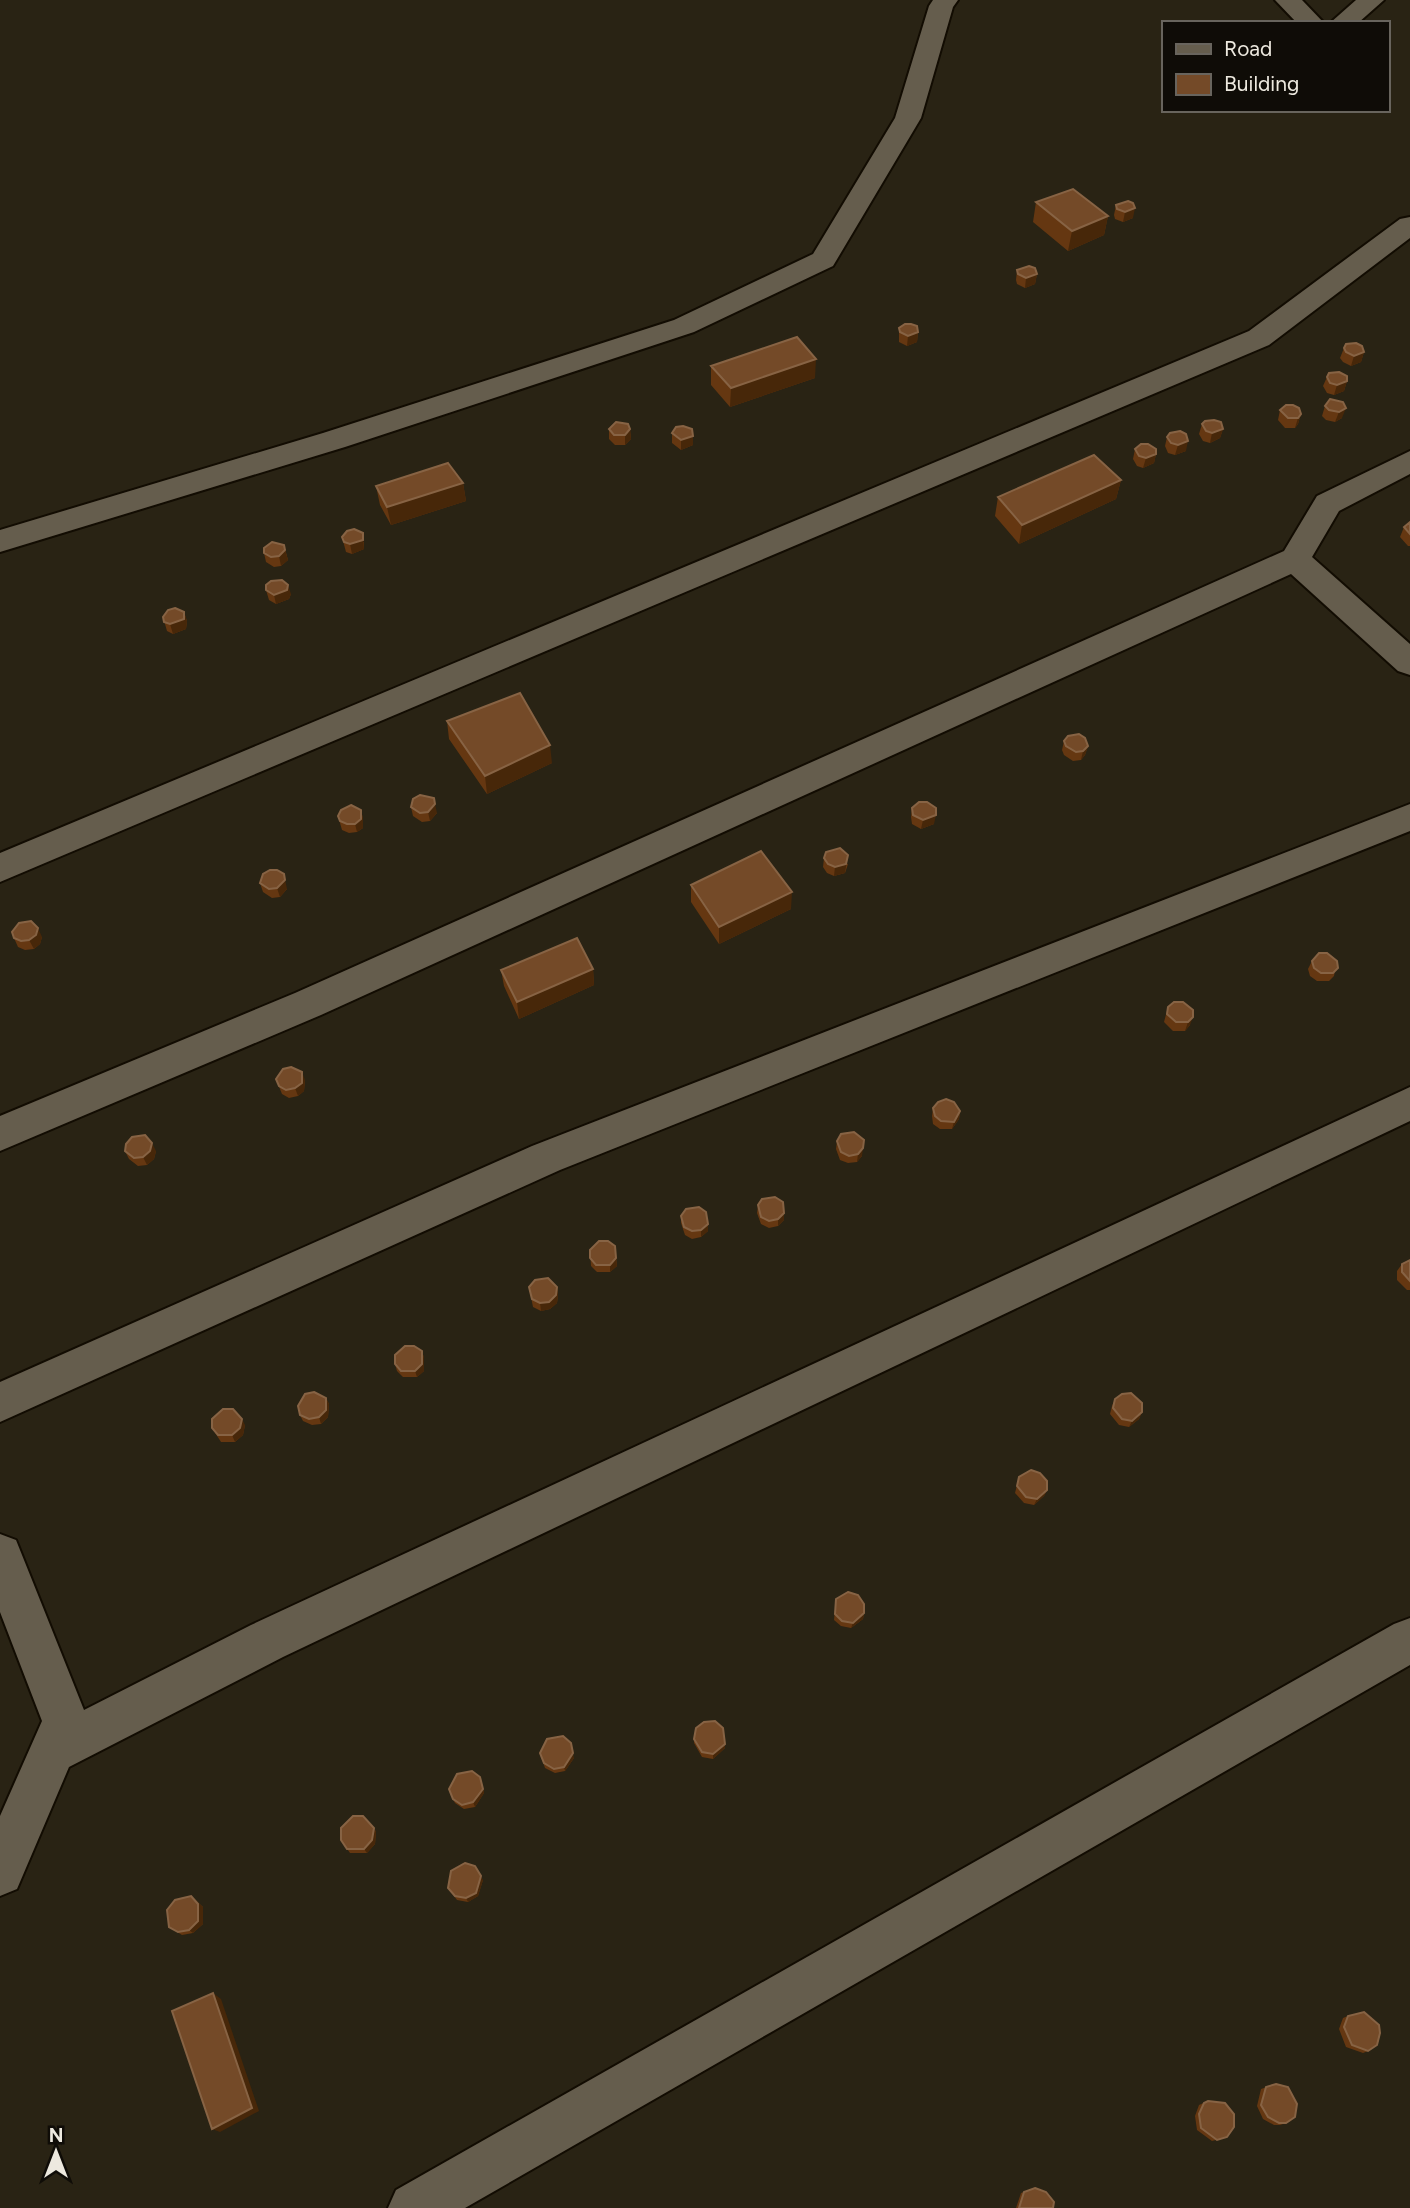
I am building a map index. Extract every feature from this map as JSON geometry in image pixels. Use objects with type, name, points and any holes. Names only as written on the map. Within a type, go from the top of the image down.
[{"type":"street","points":[[0,541],[334,440],[684,326],[823,260],[908,118],[941,6],[946,0]]},
{"type":"street","points":[[1287,0],[1310,21]]},
{"type":"street","points":[[1345,21],[1372,0]]},
{"type":"street","points":[[0,868],[1259,338],[1410,225]]},
{"type":"street","points":[[0,1134],[308,1004],[1295,559],[1328,504],[1410,461]]},
{"type":"street","points":[[1295,559],[1410,663]]},
{"type":"street","points":[[0,1402],[546,1158],[1410,817]]},
{"type":"street","points":[[52,1751],[267,1641],[1410,1103]]},
{"type":"street","points":[[0,1555],[65,1721],[0,1872]]},
{"type":"street","points":[[414,2208],[1410,1640]]},
{"type":"building","points":[[1073,189],[1108,216],[1072,231],[1036,202]]},
{"type":"building","points":[[1128,201],[1133,203],[1135,208],[1125,212],[1117,209],[1116,205]]},
{"type":"building","points":[[1029,266],[1035,268],[1037,274],[1026,278],[1018,274],[1017,270]]},
{"type":"building","points":[[905,324],[917,326],[918,332],[908,336],[900,332],[899,328]]},
{"type":"building","points":[[797,337],[816,359],[731,388],[711,366]]},
{"type":"building","points":[[1356,343],[1362,346],[1364,352],[1354,356],[1346,352],[1346,344]]},
{"type":"building","points":[[1339,372],[1347,376],[1347,381],[1337,385],[1330,383],[1327,377],[1329,373]]},
{"type":"building","points":[[1330,399],[1343,402],[1346,408],[1339,412],[1329,410],[1325,406]]},
{"type":"building","points":[[1286,405],[1299,408],[1301,414],[1298,418],[1288,418],[1280,410]]},
{"type":"building","points":[[1214,420],[1221,422],[1223,429],[1212,433],[1206,431],[1202,424]]},
{"type":"building","points":[[616,422],[628,424],[630,429],[625,435],[614,435],[609,429]]},
{"type":"building","points":[[676,427],[692,429],[693,436],[681,440],[672,433]]},
{"type":"building","points":[[1180,431],[1186,434],[1188,441],[1178,445],[1171,443],[1167,437],[1170,433]]},
{"type":"building","points":[[1141,444],[1148,444],[1156,449],[1156,454],[1146,458],[1139,456],[1135,449]]},
{"type":"building","points":[[1094,455],[1121,480],[1022,525],[998,497]]},
{"type":"building","points":[[448,463],[463,483],[387,507],[376,486]]},
{"type":"building","points":[[1410,522],[1410,534],[1404,527]]},
{"type":"building","points":[[354,529],[363,533],[363,540],[350,544],[344,542],[342,537],[347,531]]},
{"type":"building","points":[[272,542],[284,545],[285,550],[279,556],[271,557],[264,553],[264,548]]},
{"type":"building","points":[[282,580],[288,585],[287,590],[274,595],[266,590],[266,585],[271,581]]},
{"type":"building","points":[[175,608],[184,612],[184,619],[170,624],[164,622],[163,617],[168,610]]},
{"type":"building","points":[[520,693],[550,745],[485,776],[447,721]]},
{"type":"building","points":[[1079,734],[1085,738],[1088,746],[1083,751],[1076,752],[1066,746],[1064,741],[1068,736]]},
{"type":"building","points":[[420,795],[434,798],[435,804],[428,812],[420,813],[411,807],[413,799]]},
{"type":"building","points":[[919,802],[927,802],[936,808],[936,815],[923,820],[913,815],[912,808]]},
{"type":"building","points":[[351,805],[361,810],[361,819],[355,824],[340,821],[338,816],[341,810]]},
{"type":"building","points":[[840,848],[848,855],[846,864],[835,867],[828,864],[824,858],[826,852]]},
{"type":"building","points":[[761,851],[792,892],[719,927],[691,885]]},
{"type":"building","points":[[270,870],[284,874],[285,880],[277,888],[269,889],[260,883],[263,874]]},
{"type":"building","points":[[31,921],[38,928],[36,935],[29,940],[14,938],[12,932],[19,923]]},
{"type":"building","points":[[577,938],[593,969],[517,1002],[501,970]]},
{"type":"building","points":[[1319,953],[1327,953],[1337,961],[1338,968],[1333,973],[1321,973],[1314,968],[1312,961]]},
{"type":"building","points":[[1174,1002],[1183,1002],[1193,1010],[1193,1017],[1188,1022],[1176,1022],[1167,1014],[1168,1007]]},
{"type":"building","points":[[291,1067],[302,1072],[302,1083],[286,1090],[279,1086],[276,1079],[283,1069]]},
{"type":"building","points":[[946,1099],[954,1102],[960,1111],[954,1122],[941,1121],[935,1116],[933,1108]]},
{"type":"building","points":[[854,1132],[864,1140],[863,1148],[858,1154],[849,1156],[841,1152],[837,1141],[841,1134]]},
{"type":"building","points":[[145,1135],[152,1143],[150,1151],[143,1157],[134,1158],[125,1151],[126,1144],[132,1137]]},
{"type":"building","points":[[775,1197],[783,1202],[784,1213],[778,1219],[769,1221],[761,1217],[758,1205],[762,1199]]},
{"type":"building","points":[[699,1207],[706,1212],[708,1224],[701,1230],[692,1231],[684,1227],[681,1216],[686,1209]]},
{"type":"building","points":[[599,1241],[608,1241],[615,1246],[616,1258],[610,1265],[596,1265],[590,1258],[590,1250]]},
{"type":"building","points":[[1410,1260],[1410,1281],[1402,1272],[1402,1264]]},
{"type":"building","points":[[548,1278],[557,1287],[556,1295],[549,1302],[540,1303],[532,1299],[529,1287],[535,1280]]},
{"type":"building","points":[[405,1346],[414,1346],[422,1351],[422,1364],[415,1371],[401,1371],[395,1364],[395,1355]]},
{"type":"building","points":[[314,1392],[326,1398],[326,1410],[319,1417],[309,1419],[300,1415],[298,1406],[305,1394]]},
{"type":"building","points":[[1131,1393],[1142,1403],[1142,1412],[1132,1421],[1122,1419],[1113,1408],[1115,1399],[1122,1394]]},
{"type":"building","points":[[223,1409],[233,1409],[242,1419],[240,1428],[232,1435],[218,1435],[212,1428],[212,1419]]},
{"type":"building","points":[[1031,1470],[1040,1473],[1047,1481],[1047,1490],[1037,1499],[1026,1497],[1017,1486],[1019,1477]]},
{"type":"building","points":[[848,1592],[858,1595],[864,1604],[864,1613],[853,1623],[842,1621],[835,1614],[836,1599]]},
{"type":"building","points":[[715,1721],[723,1728],[725,1744],[713,1754],[702,1752],[694,1739],[696,1728],[704,1722]]},
{"type":"building","points":[[563,1736],[571,1743],[573,1753],[564,1767],[554,1769],[544,1763],[540,1753],[547,1739]]},
{"type":"building","points":[[472,1771],[480,1777],[483,1789],[473,1802],[462,1805],[453,1799],[449,1789],[457,1774]]},
{"type":"building","points":[[353,1816],[363,1816],[374,1828],[372,1840],[364,1849],[347,1849],[341,1840],[341,1828]]},
{"type":"building","points":[[465,1863],[475,1866],[481,1876],[476,1893],[466,1898],[455,1896],[448,1888],[451,1871]]},
{"type":"building","points":[[191,1896],[198,1904],[198,1921],[189,1930],[178,1932],[169,1927],[167,1910],[175,1900]]},
{"type":"building","points":[[213,1993],[252,2108],[212,2129],[172,2011]]},
{"type":"building","points":[[1364,2012],[1379,2025],[1380,2033],[1377,2045],[1368,2051],[1352,2045],[1344,2027],[1348,2016]]},
{"type":"building","points":[[1276,2084],[1288,2087],[1297,2104],[1295,2117],[1286,2123],[1279,2123],[1268,2117],[1261,2105],[1266,2087]]},
{"type":"building","points":[[1204,2103],[1225,2103],[1234,2114],[1234,2127],[1227,2137],[1217,2140],[1201,2128],[1199,2114]]},
{"type":"building","points":[[1035,2188],[1046,2192],[1054,2202],[1053,2208],[1019,2208],[1024,2192]]}]
